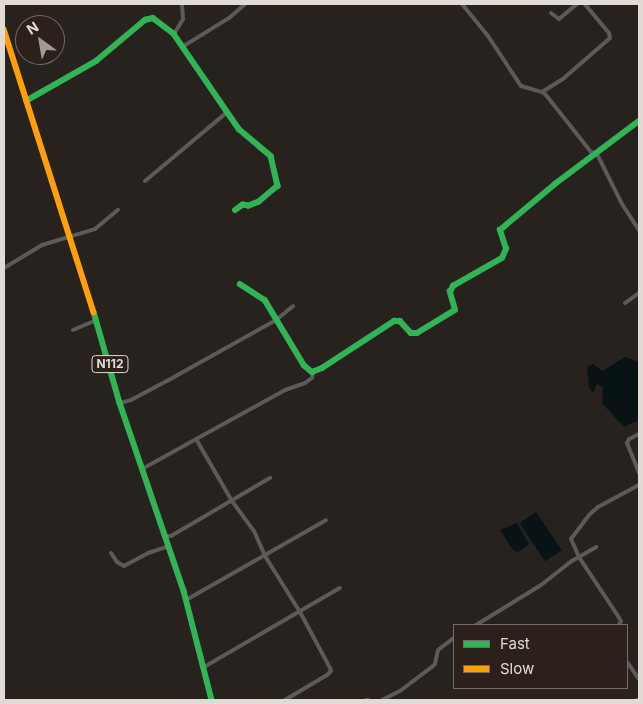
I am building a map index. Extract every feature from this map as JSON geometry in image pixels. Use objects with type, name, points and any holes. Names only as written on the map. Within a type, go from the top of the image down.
[{"type":"main road","points":[[26,101],[96,60],[145,20],[152,18],[174,34],[226,113],[250,140],[271,156],[278,186],[259,202],[249,206],[243,205],[236,210]]},
{"type":"main road","name":"N112","points":[[4,29],[68,236],[96,319],[120,403],[167,536],[212,700]]},
{"type":"main road","points":[[240,284],[265,300],[304,365],[313,372],[394,320],[400,321],[414,334],[451,313],[455,307],[450,288],[502,258],[506,249],[506,241],[500,230],[555,184],[639,121]]},
{"type":"street","points":[[174,34],[184,19],[182,4]]},
{"type":"street","points":[[182,47],[229,18],[245,4]]},
{"type":"street","points":[[470,4],[463,6],[488,36],[521,86],[542,92],[591,152],[597,154],[622,204],[639,230]]},
{"type":"street","points":[[551,13],[559,20],[576,4]]},
{"type":"street","points":[[542,92],[564,78],[610,38],[609,34],[585,4]]},
{"type":"street","points":[[145,180],[226,113]]},
{"type":"street","points":[[4,268],[42,245],[68,236],[81,235],[95,229],[118,210]]},
{"type":"street","points":[[625,303],[639,293]]},
{"type":"street","points":[[120,403],[131,400],[276,320],[293,306]]},
{"type":"street","points":[[73,330],[96,319]]},
{"type":"street","points":[[142,469],[285,390],[305,383],[312,378],[313,372]]},
{"type":"street","points":[[639,434],[629,439],[627,443],[639,473]]},
{"type":"street","points":[[196,439],[232,501],[254,531],[265,556],[300,612],[330,671],[285,700]]},
{"type":"street","points":[[167,536],[270,478]]},
{"type":"street","points":[[620,624],[621,621],[580,557],[571,539],[579,526],[598,507],[639,485]]},
{"type":"street","points":[[186,600],[326,520]]},
{"type":"street","points":[[111,553],[117,562],[124,566],[148,553],[169,546]]},
{"type":"street","points":[[478,624],[541,585],[596,547]]},
{"type":"street","points":[[204,667],[340,588]]},
{"type":"street","points":[[382,700],[400,691],[432,667],[438,650],[453,639]]},
{"type":"street","points":[[628,663],[639,679]]},
{"type":"shaded area","points":[[625,357],[639,362],[639,420],[624,427],[602,403],[603,387],[597,384],[593,393],[589,388],[587,367],[593,364],[602,371]]},
{"type":"shaded area","points":[[536,512],[562,550],[545,561],[519,523]]},
{"type":"shaded area","points":[[517,523],[529,544],[518,552],[513,550],[500,530]]},
{"type":"traffic: fast","points":[[26,101],[96,61],[145,20],[153,18],[174,34],[239,129],[271,156],[278,186],[259,202],[249,206],[243,205],[236,210]]},
{"type":"traffic: fast","points":[[240,284],[265,300],[304,365],[312,372],[322,368],[394,321],[400,321],[411,333],[417,333],[455,310],[450,292],[453,286],[502,258],[506,249],[500,230],[555,184],[639,121]]},
{"type":"traffic: fast","points":[[94,312],[120,403],[184,591],[212,700]]},
{"type":"traffic: slow","points":[[4,29],[94,312]]}]
